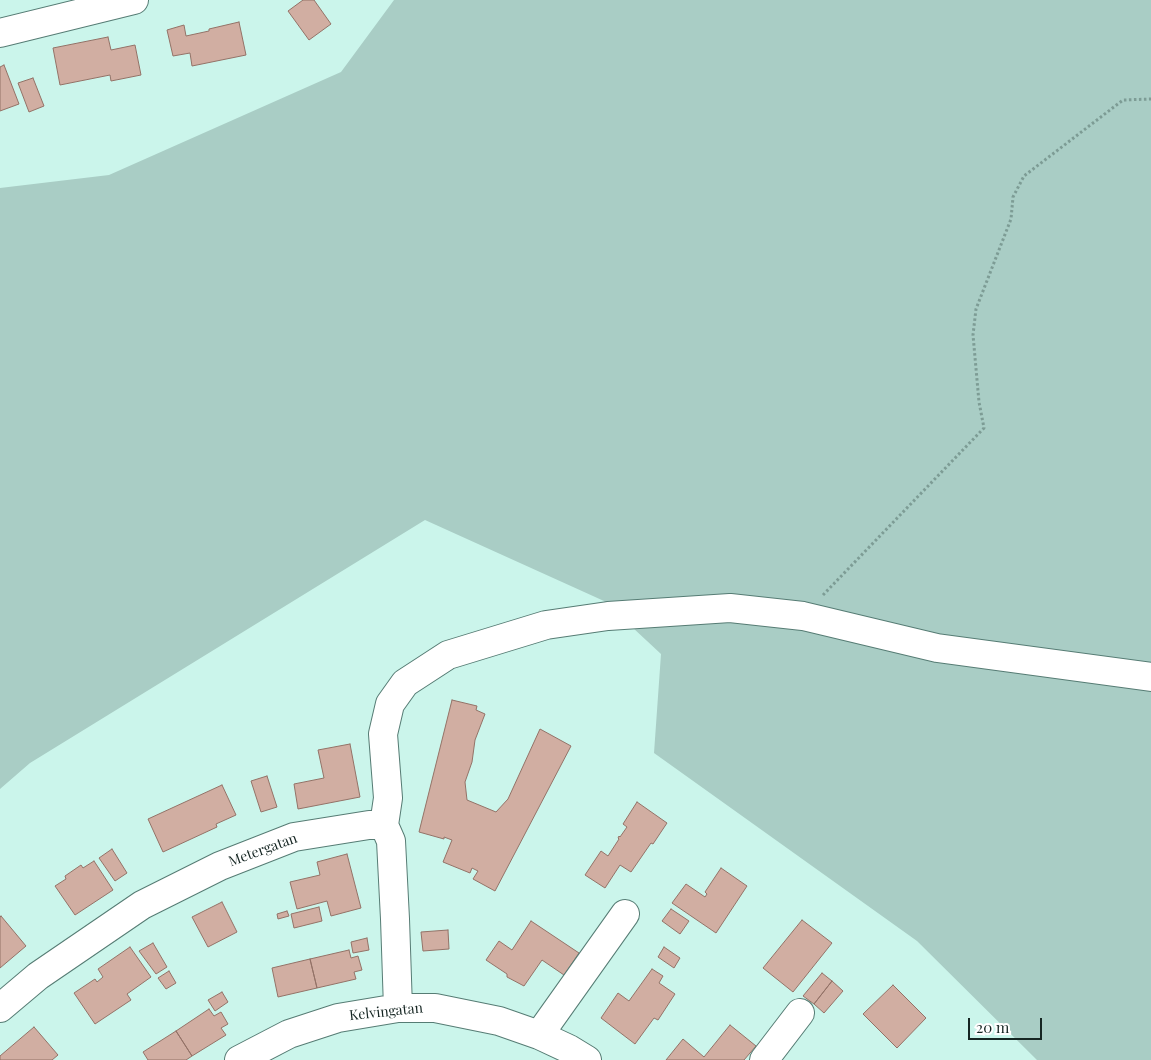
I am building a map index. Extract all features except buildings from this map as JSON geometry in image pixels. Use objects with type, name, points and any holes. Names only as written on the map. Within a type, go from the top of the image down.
[{"type":"street","points":[[0,33],[134,0]]},
{"type":"street","points":[[398,1008],[391,841],[384,825],[388,798],[383,734],[390,704],[405,683],[448,655],[546,625],[608,616],[730,608],[803,616],[936,648],[1151,677]]},
{"type":"street","name":"Metergatan","points":[[0,1008],[38,976],[142,905],[220,866],[294,837],[369,825],[384,825]]},
{"type":"street","points":[[539,1035],[625,914]]},
{"type":"street","name":"Kelvingatan","points":[[238,1060],[289,1034],[338,1018],[398,1008],[434,1008],[499,1021],[569,1048],[587,1060]]},
{"type":"street","points":[[764,1060],[800,1013]]},
{"type":"path","points":[[803,616],[984,428],[979,402],[973,335],[976,309],[1011,219],[1013,197],[1024,176],[1123,100],[1151,99]]},
{"type":"shaded area","points":[[394,0],[1151,0],[1151,1060],[1037,1060],[917,941],[654,753],[661,654],[604,601],[425,520],[30,763],[0,789],[0,188],[109,175],[341,72]]}]
